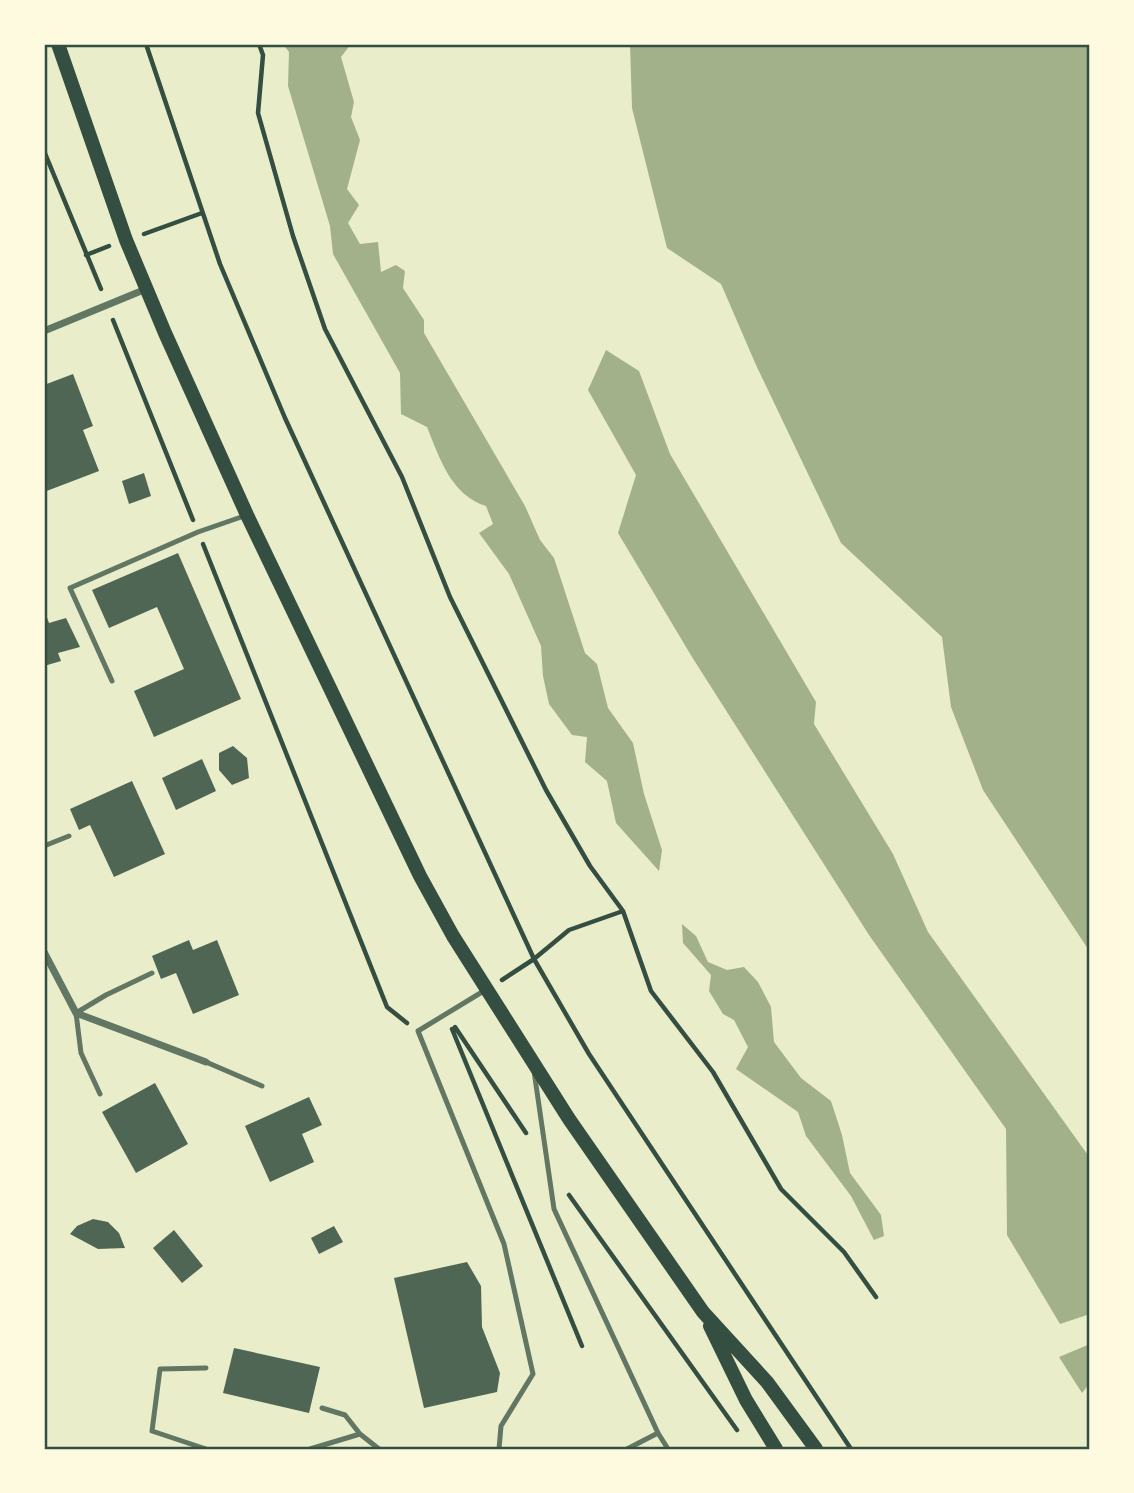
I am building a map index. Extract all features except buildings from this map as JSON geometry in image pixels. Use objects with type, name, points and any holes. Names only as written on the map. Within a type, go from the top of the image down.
[{"type":"main road","points":[[58,44],[126,240],[146,289],[247,515],[420,876],[453,936],[569,1119],[703,1312],[767,1382],[816,1449]]},
{"type":"main road","points":[[703,1312],[746,1400],[776,1449]]},
{"type":"street","points":[[44,331],[146,289]]},
{"type":"street","points":[[44,952],[76,1013],[206,1062]]},
{"type":"lane","points":[[112,681],[70,588],[198,532],[247,515]]},
{"type":"lane","points":[[44,846],[69,836]]},
{"type":"lane","points":[[100,1094],[81,1053],[76,1013],[152,973]]},
{"type":"lane","points":[[487,989],[418,1031],[504,1244],[533,1374],[501,1426],[499,1449]]},
{"type":"lane","points":[[532,1061],[554,1209],[658,1433],[668,1449]]},
{"type":"lane","points":[[206,1062],[262,1086]]},
{"type":"lane","points":[[206,1368],[160,1369],[152,1431],[206,1449]]},
{"type":"lane","points":[[322,1408],[345,1415],[360,1434],[379,1449]]},
{"type":"lane","points":[[627,1449],[658,1433]]},
{"type":"lane","points":[[310,1449],[360,1434]]},
{"type":"path","points":[[146,44],[220,264],[241,315],[285,418],[534,959],[589,1054],[851,1449]]},
{"type":"path","points":[[259,44],[262,55],[258,113],[293,236],[325,329],[402,477],[450,597],[546,790],[590,866],[623,911],[651,991],[713,1072],[781,1189],[844,1252],[876,1297]]},
{"type":"path","points":[[44,151],[387,1007],[418,1031]]},
{"type":"path","points":[[487,989],[534,959],[569,930],[623,911]]},
{"type":"path","points":[[446,1015],[548,1166],[743,1438]]},
{"type":"path","points":[[446,1015],[582,1346]]},
{"type":"shaded area","points":[[283,44],[351,44],[341,57],[354,102],[351,117],[360,140],[347,189],[359,205],[348,223],[360,244],[378,242],[381,272],[396,265],[405,271],[403,288],[424,320],[424,333],[525,506],[540,540],[554,558],[585,653],[597,664],[608,708],[633,743],[644,794],[662,850],[659,871],[616,823],[607,781],[585,762],[587,737],[572,735],[549,704],[543,676],[541,646],[509,574],[479,533],[493,524],[486,506],[474,501],[455,485],[442,463],[427,427],[401,414],[400,373],[333,254],[330,226],[288,86],[289,52]]},
{"type":"shaded area","points":[[630,44],[1090,44],[1090,952],[983,790],[951,707],[942,637],[841,543],[756,365],[721,284],[667,248],[632,108]]},
{"type":"shaded area","points":[[606,350],[639,371],[670,454],[816,702],[814,724],[893,854],[928,932],[1090,1158],[1090,1314],[1060,1324],[1007,1235],[1006,1129],[869,935],[692,657],[618,533],[636,475],[588,390]]},
{"type":"shaded area","points":[[682,924],[696,936],[708,962],[727,970],[744,967],[758,982],[771,1007],[774,1042],[801,1078],[831,1101],[850,1173],[881,1215],[884,1236],[874,1240],[851,1196],[806,1136],[798,1112],[736,1069],[748,1047],[734,1020],[723,1014],[709,991],[711,975],[683,943]]},
{"type":"shaded area","points":[[1090,1344],[1090,1383],[1082,1393],[1059,1357]]}]
